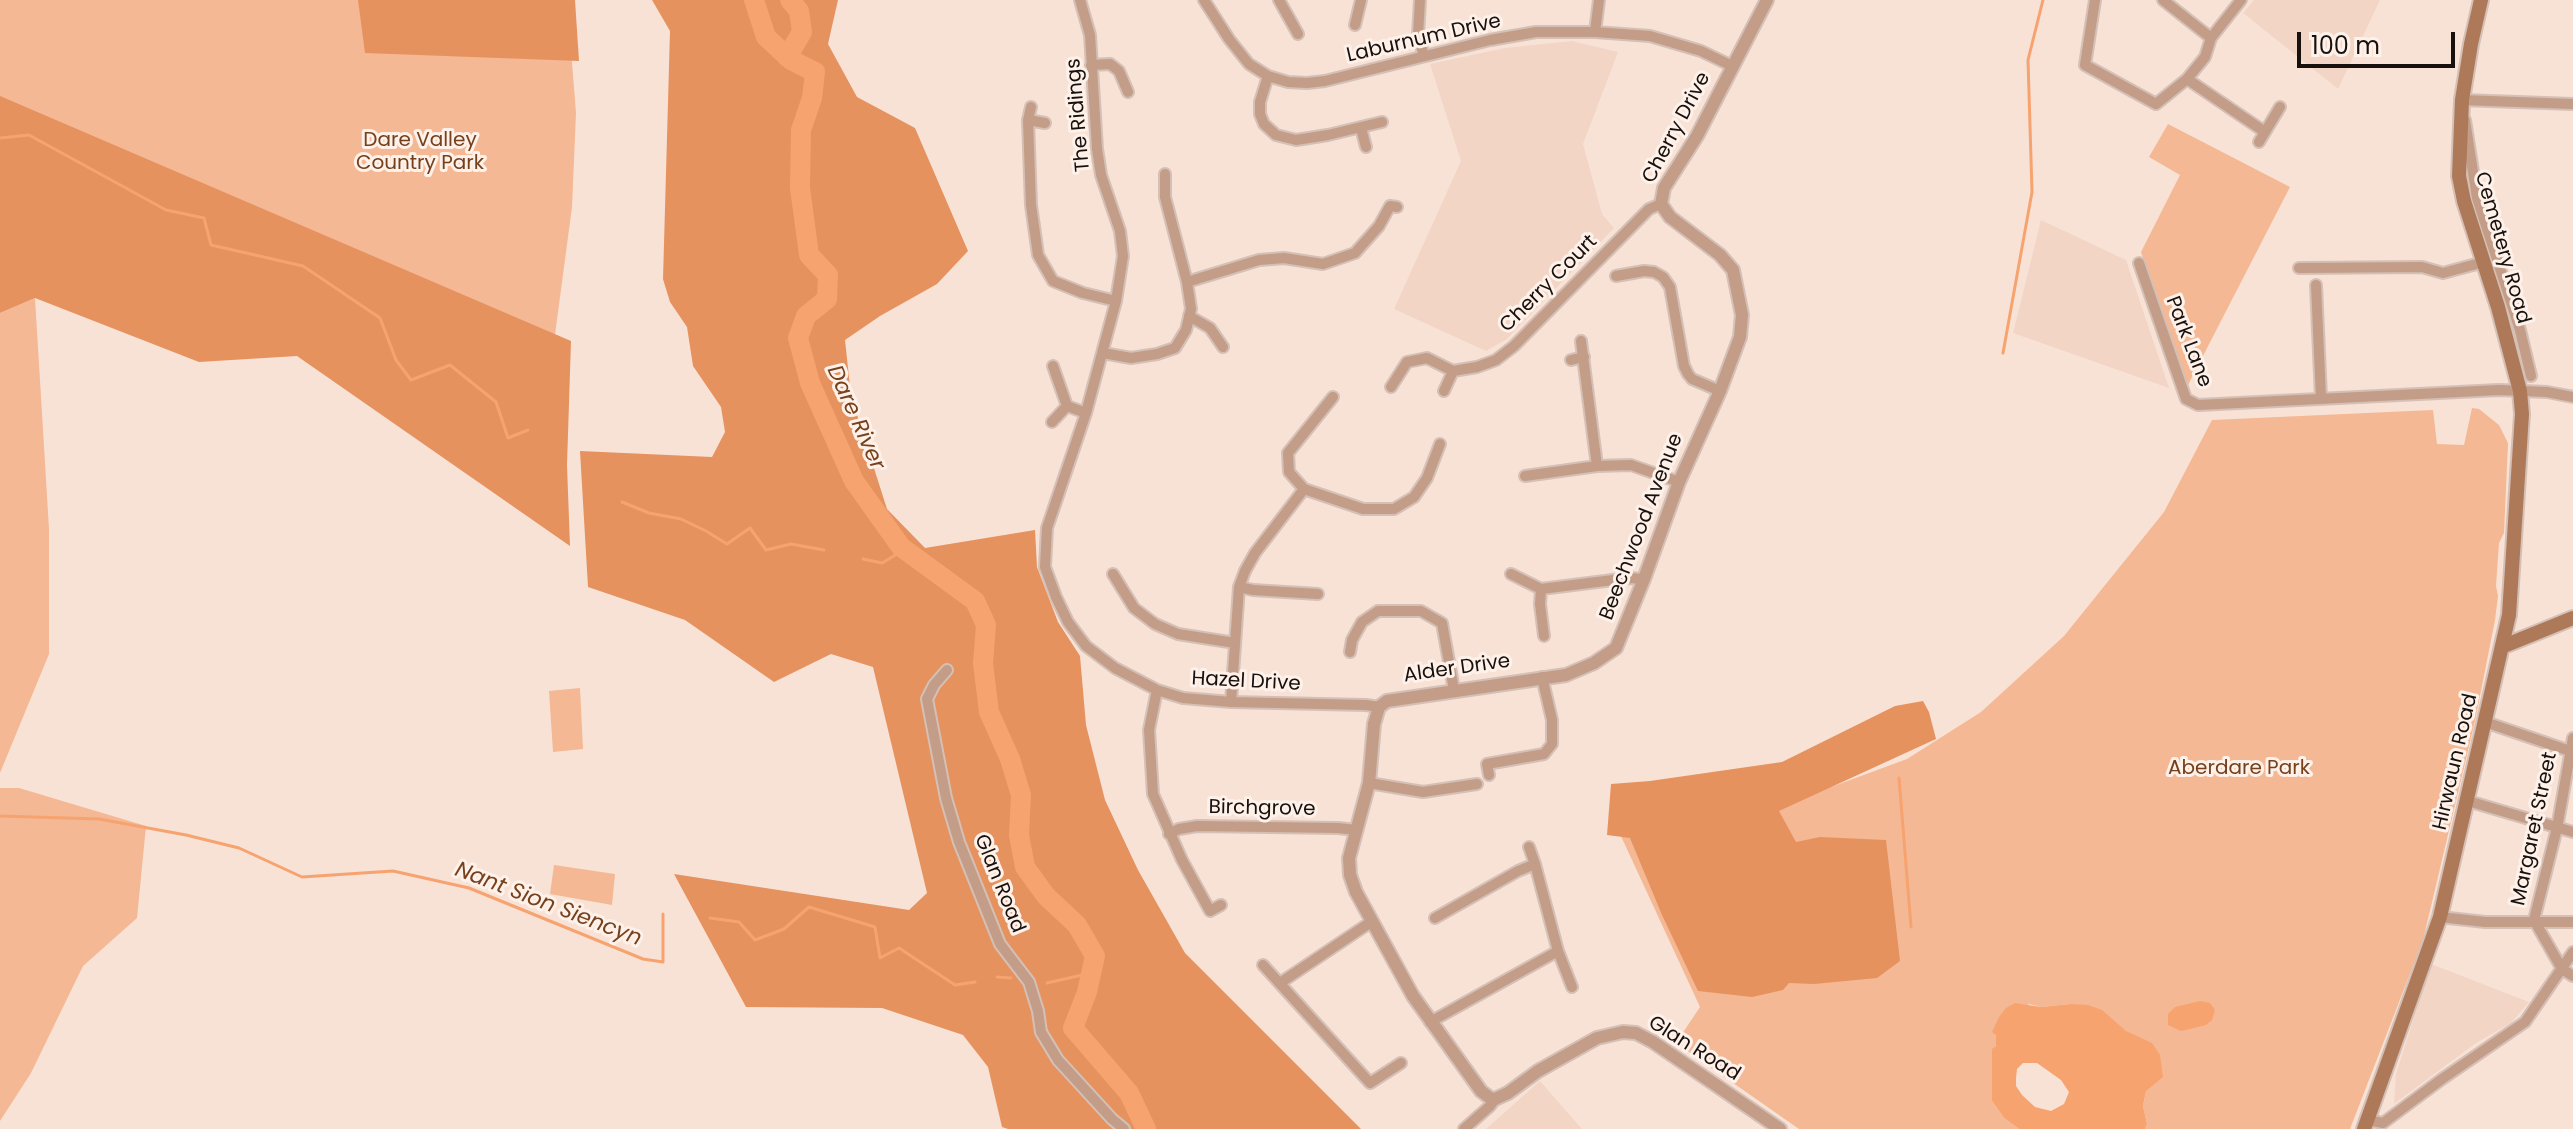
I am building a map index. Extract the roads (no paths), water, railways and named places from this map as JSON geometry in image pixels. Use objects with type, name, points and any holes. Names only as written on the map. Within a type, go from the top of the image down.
[{"type":"main road","name":"Cemetery Road","points":[[2481,0],[2461,106],[2459,176],[2484,262],[2516,345],[2520,391]]},
{"type":"main road","name":"Hirwaun Road","points":[[2365,1124],[2440,917],[2504,646],[2515,541],[2522,414],[2520,391]]},
{"type":"main road","points":[[2504,646],[2573,618]]},
{"type":"street","name":"The Ridings","points":[[1080,0],[1090,35],[1101,175],[1120,231],[1123,256],[1116,301],[1086,413]]},
{"type":"street","points":[[1204,0],[1249,64],[1268,76],[1260,102],[1260,114],[1264,124],[1276,135],[1296,140],[1382,122]]},
{"type":"street","points":[[1279,0],[1298,34]]},
{"type":"street","points":[[1355,25],[1361,0]]},
{"type":"street","points":[[1420,0],[1418,35],[1424,56]]},
{"type":"street","points":[[1595,32],[1599,0]]},
{"type":"street","name":"Cherry Drive","points":[[1720,391],[1740,337],[1742,315],[1733,270],[1720,255],[1670,217],[1661,204],[1664,188],[1697,136],[1767,0]]},
{"type":"street","points":[[2095,0],[2085,65],[2156,104],[2187,79],[2205,57],[2211,38],[2241,0]]},
{"type":"street","points":[[2163,0],[2211,38]]},
{"type":"street","name":"Laburnum Drive","points":[[1268,76],[1288,82],[1316,82],[1536,32],[1650,36],[1701,51],[1732,66]]},
{"type":"street","points":[[1091,65],[1110,64],[1119,71],[1128,92]]},
{"type":"street","points":[[2187,79],[2262,137],[2280,107]]},
{"type":"street","points":[[2461,106],[2573,104]]},
{"type":"street","name":"Cemetery Road","points":[[2461,106],[2477,198],[2516,345],[2531,376]]},
{"type":"street","points":[[1031,107],[1028,120],[1031,205],[1038,255],[1053,281],[1116,301]]},
{"type":"street","points":[[1028,120],[1045,123]]},
{"type":"street","points":[[1361,128],[1366,147]]},
{"type":"street","points":[[1103,353],[1131,358],[1175,348],[1186,330],[1189,316],[1187,282],[1165,197],[1165,174]]},
{"type":"street","name":"Cherry Court","points":[[1453,371],[1496,360],[1514,346],[1649,209],[1661,204]]},
{"type":"street","points":[[1187,282],[1259,260],[1284,258],[1323,264],[1333,261],[1355,253],[1379,226],[1390,206],[1397,207]]},
{"type":"street","points":[[2299,268],[2422,267],[2443,273],[2484,262]]},
{"type":"street","name":"Park Lane","points":[[2139,263],[2186,399],[2198,405],[2520,391],[2573,397]]},
{"type":"street","points":[[1616,276],[1628,268],[1654,272],[1663,277],[1670,287],[1684,366],[1692,379],[1720,391]]},
{"type":"street","points":[[2316,285],[2321,398]]},
{"type":"street","points":[[1189,316],[1210,328],[1223,347]]},
{"type":"street","points":[[1581,341],[1597,466]]},
{"type":"street","points":[[1571,360],[1584,357]]},
{"type":"street","points":[[1391,387],[1407,362],[1427,358],[1453,371],[1444,391]]},
{"type":"street","points":[[1053,366],[1067,406]]},
{"type":"street","name":"Beechwood Avenue","points":[[1542,677],[1566,675],[1594,663],[1616,648],[1679,482],[1720,391]]},
{"type":"street","points":[[1333,397],[1288,453],[1289,472],[1304,489],[1363,509],[1394,509],[1414,497],[1427,478],[1440,444]]},
{"type":"street","points":[[1067,406],[1086,413]]},
{"type":"street","points":[[1052,422],[1067,406]]},
{"type":"street","name":"Hazel Drive","points":[[1086,413],[1047,528],[1045,567],[1068,622],[1086,646],[1115,668],[1157,690],[1183,698],[1379,707]]},
{"type":"street","points":[[1525,476],[1597,466],[1631,465],[1679,482]]},
{"type":"street","points":[[1231,702],[1239,587],[1255,553],[1304,489]]},
{"type":"street","points":[[1113,574],[1134,608],[1155,624],[1178,634],[1235,643]]},
{"type":"street","points":[[1511,574],[1541,589],[1629,578],[1644,579]]},
{"type":"street","points":[[1239,587],[1318,594]]},
{"type":"street","points":[[1541,589],[1544,636]]},
{"type":"street","points":[[1350,652],[1352,640],[1362,622],[1378,611],[1421,611],[1442,623],[1454,690]]},
{"type":"street","name":"Glan Road","points":[[947,670],[927,699],[946,798],[959,842],[1000,944],[1029,982],[1041,1032],[1058,1060],[1124,1129]]},
{"type":"street","points":[[1489,775],[1487,764],[1544,754],[1552,744],[1552,720],[1542,677]]},
{"type":"street","name":"Alder Drive","points":[[1379,707],[1395,698],[1542,677]]},
{"type":"street","points":[[1157,690],[1149,730],[1153,794],[1169,834],[1210,911],[1221,905]]},
{"type":"street","points":[[1379,707],[1374,724],[1369,783],[1349,858],[1350,875],[1371,922],[1430,1022],[1481,1091],[1495,1099]]},
{"type":"street","points":[[2485,722],[2572,752]]},
{"type":"street","name":"Margaret Street","points":[[2562,969],[2534,920],[2557,828],[2573,738]]},
{"type":"street","points":[[1369,783],[1423,792],[1477,784]]},
{"type":"street","points":[[2468,801],[2573,832]]},
{"type":"street","name":"Birchgrove","points":[[1169,834],[1197,826],[1356,830]]},
{"type":"street","points":[[1529,847],[1558,951],[1572,987]]},
{"type":"street","points":[[1435,918],[1535,864]]},
{"type":"street","points":[[2440,917],[2485,922],[2573,922]]},
{"type":"street","points":[[1280,983],[1371,922]]},
{"type":"street","points":[[1430,1022],[1558,951]]},
{"type":"street","points":[[2365,1124],[2383,1123],[2525,1022],[2573,952]]},
{"type":"street","points":[[1263,965],[1370,1083],[1401,1063]]},
{"type":"street","points":[[2562,969],[2573,976]]},
{"type":"street","name":"Glan Road","points":[[1464,1129],[1495,1099],[1538,1071],[1597,1038],[1623,1032],[1636,1033],[1653,1042],[1780,1129]]},
{"type":"waterway","name":"Dare River","points":[[754,0],[766,37],[791,60],[815,72],[812,98],[801,130],[800,188],[809,255],[828,275],[827,299],[806,316],[798,338],[810,383],[854,481],[901,547],[975,601],[986,625],[983,663],[989,712],[1010,759],[1021,795],[1019,835],[1025,867],[1046,896],[1077,925],[1095,956],[1087,992],[1073,1028],[1129,1093],[1146,1129]]},
{"type":"waterway","points":[[787,57],[802,32],[799,11],[790,0]]},
{"type":"waterway","points":[[2003,353],[2032,192],[2028,60],[2043,0]]},
{"type":"waterway","points":[[0,138],[29,135],[166,210],[204,218],[211,245],[303,266],[380,318],[396,360],[411,380],[450,365],[496,402],[508,438],[528,430]]},
{"type":"waterway","points":[[622,502],[649,513],[681,519],[727,544],[750,528],[766,550],[791,544],[824,550]]},
{"type":"waterway","points":[[863,559],[882,563],[901,547]]},
{"type":"waterway","points":[[1899,778],[1911,927]]},
{"type":"waterway","name":"Nant Sion Siencyn","points":[[0,816],[99,819],[186,835],[239,848],[302,877],[393,871],[469,888],[643,959],[663,962],[663,914]]},
{"type":"waterway","name":"Nant Sion Siencyn","points":[[710,918],[739,922],[755,940],[784,929],[809,907],[875,927],[880,958],[899,948],[955,985],[975,982]]},
{"type":"waterway","name":"Nant Sion Siencyn","points":[[1047,983],[1091,973]]},
{"type":"waterway","name":"Nant Sion Siencyn","points":[[997,977],[1011,978]]},
{"type":"park label","name":"Dare Valley Country Park","points":[[420,152]]},
{"type":"park label","name":"Aberdare Park","points":[[2239,769]]}]
